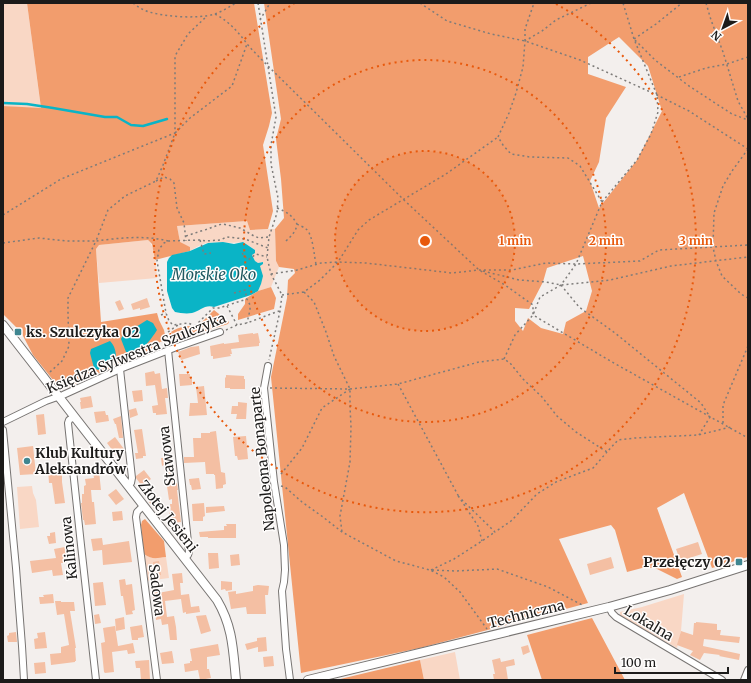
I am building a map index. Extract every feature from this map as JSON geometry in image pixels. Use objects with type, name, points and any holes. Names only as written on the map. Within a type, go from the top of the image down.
[{"type":"street","name":"Złotej Jesieni","points":[[3,325],[217,600],[225,614],[231,634],[236,680]]},
{"type":"street","name":"Księdza Sylwestra Szulczyka","points":[[3,422],[46,401],[59,397],[120,369],[220,332]]},
{"type":"street","name":"Stawowa","points":[[168,350],[189,552],[184,558]]},
{"type":"street","name":"Napoleona Bonaparte","points":[[268,366],[264,388],[274,482],[284,545],[285,570],[282,591],[286,649],[290,680]]},
{"type":"street","points":[[120,369],[132,478],[131,483],[128,486]]},
{"type":"street","name":"Kalinowa","points":[[74,416],[69,420],[68,424],[96,680]]},
{"type":"street","points":[[3,430],[17,576],[24,680]]},
{"type":"street","name":"Sadowa","points":[[143,506],[137,512],[136,516],[157,680]]},
{"type":"street","name":"Techniczna","points":[[308,680],[594,611],[670,590],[748,565]]},
{"type":"street","name":"Lokalna","points":[[609,607],[616,617],[722,680]]},
{"type":"street","points":[[744,680],[748,670]]},
{"type":"path","points":[[133,3],[149,12],[180,17],[207,16],[216,14],[236,3]]},
{"type":"path","points":[[258,3],[276,117],[271,145],[271,164],[278,198],[278,213],[269,237],[267,257],[271,274],[282,295],[268,366]]},
{"type":"path","points":[[260,20],[270,3]]},
{"type":"path","points":[[420,3],[447,21],[491,34],[525,41],[580,60],[657,95],[690,112],[748,149],[723,186],[714,213],[713,247],[716,261],[722,276],[741,294],[748,298]]},
{"type":"path","points":[[282,295],[304,292],[320,280],[338,262],[358,230],[370,220],[446,174],[498,137],[514,100],[523,67],[526,29],[534,6],[533,3]]},
{"type":"path","points":[[525,41],[542,31],[556,20],[591,3]]},
{"type":"path","points":[[504,359],[515,335],[533,315],[540,298],[560,285],[576,264],[602,202],[637,160],[651,134],[658,112],[657,95],[634,39],[623,3]]},
{"type":"path","points":[[634,39],[682,3]]},
{"type":"path","points":[[706,3],[738,101],[748,119]]},
{"type":"path","points":[[216,14],[226,20],[268,66],[404,200],[479,270],[505,285],[533,305],[533,315]]},
{"type":"path","points":[[156,181],[175,133],[175,56],[188,34],[207,16]]},
{"type":"path","points":[[634,39],[655,60],[689,86],[732,114],[748,119]]},
{"type":"path","points":[[3,215],[61,179],[175,133],[190,118],[232,86],[247,44]]},
{"type":"path","points":[[679,78],[706,68],[727,64],[748,57]]},
{"type":"path","points":[[498,137],[511,154],[530,157],[568,158],[580,166],[602,202]]},
{"type":"path","points":[[47,375],[62,361],[69,346],[68,298],[96,241],[108,210],[125,196],[164,177],[170,179],[174,182],[176,208],[184,223],[186,241]]},
{"type":"path","points":[[277,208],[291,215],[297,224],[306,228],[309,232],[316,264]]},
{"type":"path","points":[[186,236],[223,224],[240,228],[259,238],[269,237]]},
{"type":"path","points":[[286,241],[297,229],[297,224]]},
{"type":"path","points":[[3,243],[39,238],[67,241],[96,241],[118,238],[158,238],[168,241],[206,241],[220,240],[227,237],[245,239],[268,248]]},
{"type":"path","points":[[200,240],[204,254],[211,253]]},
{"type":"path","points":[[168,241],[159,249],[157,261],[166,313],[169,321],[173,325],[188,323],[204,330],[220,332]]},
{"type":"path","points":[[271,274],[297,270],[321,263],[338,262],[366,263],[452,274],[479,270],[512,270],[546,263],[576,264],[640,261],[659,250],[748,245]]},
{"type":"path","points":[[242,252],[248,260],[256,254],[267,257]]},
{"type":"path","points":[[479,270],[519,280],[546,282],[560,285],[610,280],[671,266],[748,258]]},
{"type":"path","points":[[560,285],[579,307],[615,333],[701,403],[710,417]]},
{"type":"path","points":[[234,293],[245,290],[250,305],[247,323]]},
{"type":"path","points":[[304,292],[314,302],[334,356],[350,389],[350,462],[340,516],[342,532]]},
{"type":"path","points":[[194,326],[213,308],[247,299]]},
{"type":"path","points":[[227,305],[237,325]]},
{"type":"path","name":"Księdza Sylwestra Szulczyka","points":[[220,332],[280,311]]},
{"type":"path","points":[[161,315],[166,313]]},
{"type":"path","points":[[533,315],[612,362],[748,438]]},
{"type":"path","points":[[168,332],[180,324]]},
{"type":"path","points":[[723,423],[723,405],[748,346]]},
{"type":"path","points":[[264,388],[350,389],[398,384],[479,362],[504,359],[510,363],[523,379],[542,397],[557,416],[576,432],[607,452]]},
{"type":"path","points":[[398,384],[458,496],[478,526],[482,541]]},
{"type":"path","points":[[350,389],[322,408],[302,448],[274,482],[285,487],[302,502],[342,532],[396,561],[430,570],[444,577],[460,592],[492,635]]},
{"type":"path","points":[[698,435],[710,417]]},
{"type":"path","points":[[430,570],[454,559],[510,522],[537,494],[556,482],[593,468],[618,440],[698,435],[730,427]]},
{"type":"path","points":[[458,496],[495,532]]},
{"type":"path","points":[[430,570],[456,571],[496,569],[548,586],[594,611]]},
{"type":"shaded area","points":[[3,3],[27,3],[41,109],[3,106]]},
{"type":"shaded area","points":[[27,3],[254,3],[272,113],[263,145],[273,211],[268,229],[250,230],[247,221],[177,226],[180,242],[190,247],[190,251],[155,260],[152,244],[148,240],[99,245],[96,249],[101,322],[157,313],[164,330],[166,340],[160,342],[147,352],[61,390],[33,355],[22,334],[3,314],[3,106],[41,108]]},
{"type":"shaded area","points":[[264,3],[748,3],[748,557],[712,568],[684,493],[657,508],[682,577],[677,579],[655,568],[642,568],[627,572],[615,530],[611,525],[559,539],[588,603],[420,648],[301,673],[271,377],[287,298],[288,280],[295,273],[294,269],[279,267],[276,261],[275,229],[284,218],[276,139],[281,119]],"holes":[[[619,37],[648,66],[662,111],[637,160],[599,208],[590,181],[599,162],[606,118],[626,87],[588,74],[588,57]],[[583,256],[592,291],[586,311],[566,322],[563,334],[541,328],[528,318],[523,331],[515,321],[515,308],[529,309],[543,282],[547,268]]]},
{"type":"shaded area","points":[[247,221],[250,230],[275,229],[276,261],[279,267],[271,287],[258,291],[261,284],[260,266],[263,262],[258,263],[255,261],[252,255],[255,250],[254,249],[243,242],[216,242],[203,244],[190,251],[190,247],[180,243],[177,226]]},
{"type":"shaded area","points":[[148,240],[153,248],[157,278],[99,283],[96,249],[99,245]]},
{"type":"shaded area","points":[[271,287],[276,298],[274,309],[238,320],[238,314],[245,304],[245,299],[258,291]]},
{"type":"shaded area","points":[[214,310],[229,322],[228,324],[176,340],[171,332],[184,327],[198,326]]},
{"type":"shaded area","points":[[32,486],[36,500],[39,527],[20,529],[17,487]]},
{"type":"shaded area","points":[[145,519],[164,541],[166,557],[152,558],[144,554],[141,525],[142,521]]},
{"type":"shaded area","points":[[144,554],[152,558],[166,557],[169,578],[146,581]]},
{"type":"shaded area","points":[[684,594],[681,631],[677,648],[620,616],[620,612]]},
{"type":"shaded area","points":[[592,618],[625,680],[542,680],[527,635]]},
{"type":"shaded area","points":[[455,652],[460,680],[424,680],[420,660]]},
{"type":"shaded area","points":[[420,660],[424,680],[336,680]]},
{"type":"water","name":"Morskie Oko","points":[[223,242],[234,244],[243,242],[255,250],[255,253],[252,255],[255,261],[258,263],[263,262],[260,266],[263,276],[258,291],[251,295],[214,307],[205,307],[192,313],[175,312],[172,308],[167,291],[167,262],[169,258],[172,255],[190,251],[208,243]]},
{"type":"water","points":[[147,320],[153,323],[157,330],[141,349],[126,352],[121,339],[123,335]]},
{"type":"water","points":[[110,341],[115,349],[116,358],[98,370],[94,368],[90,353],[91,349]]},
{"type":"building","points":[[147,298],[150,307],[140,310],[140,308],[133,310],[131,304]]},
{"type":"building","points":[[120,300],[124,309],[119,311],[115,302]]},
{"type":"building","points":[[258,333],[260,343],[259,346],[231,349],[231,356],[213,359],[213,356],[211,356],[210,346],[239,342],[238,335]]},
{"type":"building","points":[[199,346],[200,354],[181,360],[178,352],[191,347]]},
{"type":"building","points":[[154,371],[155,374],[160,373],[162,389],[167,388],[168,398],[165,398],[167,414],[156,415],[156,413],[153,413],[152,406],[158,405],[155,385],[146,386],[145,373]]},
{"type":"building","points":[[179,374],[190,374],[190,377],[192,377],[192,385],[180,386]]},
{"type":"building","points":[[226,375],[244,376],[245,389],[225,388]]},
{"type":"building","points":[[204,386],[207,415],[189,416],[190,403],[198,403],[196,387]]},
{"type":"building","points":[[142,390],[143,401],[134,402],[132,391]]},
{"type":"building","points":[[91,396],[93,407],[81,409],[80,398]]},
{"type":"building","points":[[238,402],[247,403],[246,419],[236,419],[237,414],[231,414],[232,406],[238,406]]},
{"type":"building","points":[[136,408],[138,415],[130,418],[129,410]]},
{"type":"building","points":[[105,411],[106,415],[108,415],[109,421],[96,423],[94,412]]},
{"type":"building","points":[[44,414],[46,434],[38,435],[36,415]]},
{"type":"building","points":[[121,416],[123,438],[119,438],[116,424],[113,419]]},
{"type":"building","points":[[142,429],[146,456],[136,459],[135,453],[138,453],[134,430]]},
{"type":"building","points":[[216,431],[221,472],[225,473],[226,484],[223,485],[223,488],[216,489],[215,475],[206,474],[205,462],[184,463],[184,457],[194,457],[193,438],[201,438],[201,433]]},
{"type":"building","points":[[246,436],[248,459],[238,460],[237,456],[235,456],[233,437]]},
{"type":"building","points":[[115,437],[124,449],[116,455],[107,443]]},
{"type":"building","points":[[33,446],[36,474],[20,475],[17,448]]},
{"type":"building","points":[[161,458],[170,458],[173,484],[177,483],[181,522],[171,523],[169,513],[171,512],[170,504],[172,504],[172,499],[169,500],[164,465],[162,466]]},
{"type":"building","points":[[62,468],[65,503],[55,504],[52,483],[49,483],[48,469]]},
{"type":"building","points":[[144,470],[151,479],[142,486],[136,476]]},
{"type":"building","points":[[99,471],[101,490],[91,490],[92,502],[94,502],[96,524],[85,525],[81,503],[82,494],[84,494],[84,486],[86,485],[85,479],[94,478],[93,472]]},
{"type":"building","points":[[199,478],[201,489],[192,490],[189,479]]},
{"type":"building","points":[[116,489],[124,499],[116,505],[108,495]]},
{"type":"building","points":[[157,495],[159,506],[155,509],[149,502]]},
{"type":"building","points":[[204,503],[205,516],[203,517],[203,521],[193,521],[192,504]]},
{"type":"building","points":[[224,506],[225,511],[206,513],[206,507]]},
{"type":"building","points":[[122,511],[123,520],[113,521],[112,512]]},
{"type":"building","points":[[226,524],[236,524],[236,538],[200,537],[199,532],[224,530],[224,526],[227,526]]},
{"type":"building","points":[[55,532],[56,543],[49,544],[47,536],[50,536],[50,533]]},
{"type":"building","points":[[102,538],[103,545],[129,541],[132,562],[103,565],[102,550],[93,551],[91,539]]},
{"type":"building","points":[[698,542],[702,554],[680,560],[676,549]]},
{"type":"building","points":[[65,547],[67,560],[61,563],[63,575],[53,576],[52,570],[32,573],[30,561],[56,558],[54,549]]},
{"type":"building","points":[[208,553],[218,553],[219,568],[209,569]]},
{"type":"building","points":[[239,554],[240,565],[231,566],[230,555]]},
{"type":"building","points":[[611,557],[614,568],[590,575],[587,564]]},
{"type":"building","points":[[159,561],[161,575],[154,576],[153,562]]},
{"type":"building","points":[[182,573],[183,583],[180,583],[181,595],[189,594],[191,607],[199,606],[200,612],[183,613],[181,599],[165,601],[167,617],[174,616],[176,627],[177,640],[170,640],[168,624],[162,625],[161,619],[156,620],[152,588],[157,588],[158,593],[174,590],[172,574]]},
{"type":"building","points":[[125,579],[126,585],[132,584],[135,610],[132,611],[133,614],[126,615],[119,580]]},
{"type":"building","points":[[221,581],[232,582],[232,590],[221,590]]},
{"type":"building","points":[[103,582],[106,605],[95,606],[93,583]]},
{"type":"building","points":[[253,586],[269,586],[268,595],[265,595],[266,614],[247,614],[246,607],[231,609],[228,592],[236,591],[236,594],[253,591]]},
{"type":"building","points":[[53,594],[54,603],[40,604],[39,597]]},
{"type":"building","points":[[55,601],[74,602],[75,611],[70,611],[76,648],[75,662],[51,665],[50,654],[61,653],[61,647],[69,645],[64,614],[57,615]]},
{"type":"building","points":[[99,614],[101,623],[95,624],[94,615]]},
{"type":"building","points":[[206,615],[211,631],[201,634],[196,616]]},
{"type":"building","points":[[124,617],[125,629],[116,631],[115,619]]},
{"type":"building","points":[[694,623],[717,624],[717,630],[721,630],[720,635],[740,637],[739,643],[704,639],[703,646],[740,654],[739,660],[704,653],[700,660],[690,655],[693,651],[677,645],[681,631],[693,635]]},
{"type":"building","points":[[142,625],[144,637],[138,638],[138,640],[132,640],[130,627]]},
{"type":"building","points":[[115,626],[118,646],[133,643],[135,653],[128,654],[127,650],[112,652],[114,672],[105,673],[101,643],[105,642],[103,628]]},
{"type":"building","points":[[16,632],[17,642],[8,642],[7,636],[9,633]]},
{"type":"building","points":[[45,632],[47,648],[35,649],[34,639],[38,638],[37,633]]},
{"type":"building","points":[[266,637],[267,651],[258,652],[258,647],[247,650],[245,644],[257,641],[257,638]]},
{"type":"building","points":[[218,644],[220,655],[207,657],[207,669],[209,669],[211,678],[200,680],[198,670],[185,672],[184,664],[192,661],[190,649]]},
{"type":"building","points":[[528,645],[530,652],[523,655],[521,647]]},
{"type":"building","points":[[172,651],[174,663],[162,664],[160,653]]},
{"type":"building","points":[[273,656],[274,666],[264,667],[263,657]]},
{"type":"building","points":[[500,658],[501,662],[514,659],[515,665],[506,667],[508,680],[494,680],[493,674],[495,674],[492,660]]},
{"type":"building","points":[[149,660],[150,680],[141,680],[140,668],[136,668],[135,661]]},
{"type":"building","points":[[45,662],[46,673],[35,674],[34,663]]},
{"type":"waterway","points":[[3,103],[27,104],[105,117],[117,117],[131,125],[143,126],[167,119]]},
{"type":"place","name":"ks. Szulczyka 02","points":[[18,332]]},
{"type":"place","name":"Klub Kultury Aleksandrów","points":[[27,461]]},
{"type":"place","name":"Przełęczy 02","points":[[739,562]]}]
